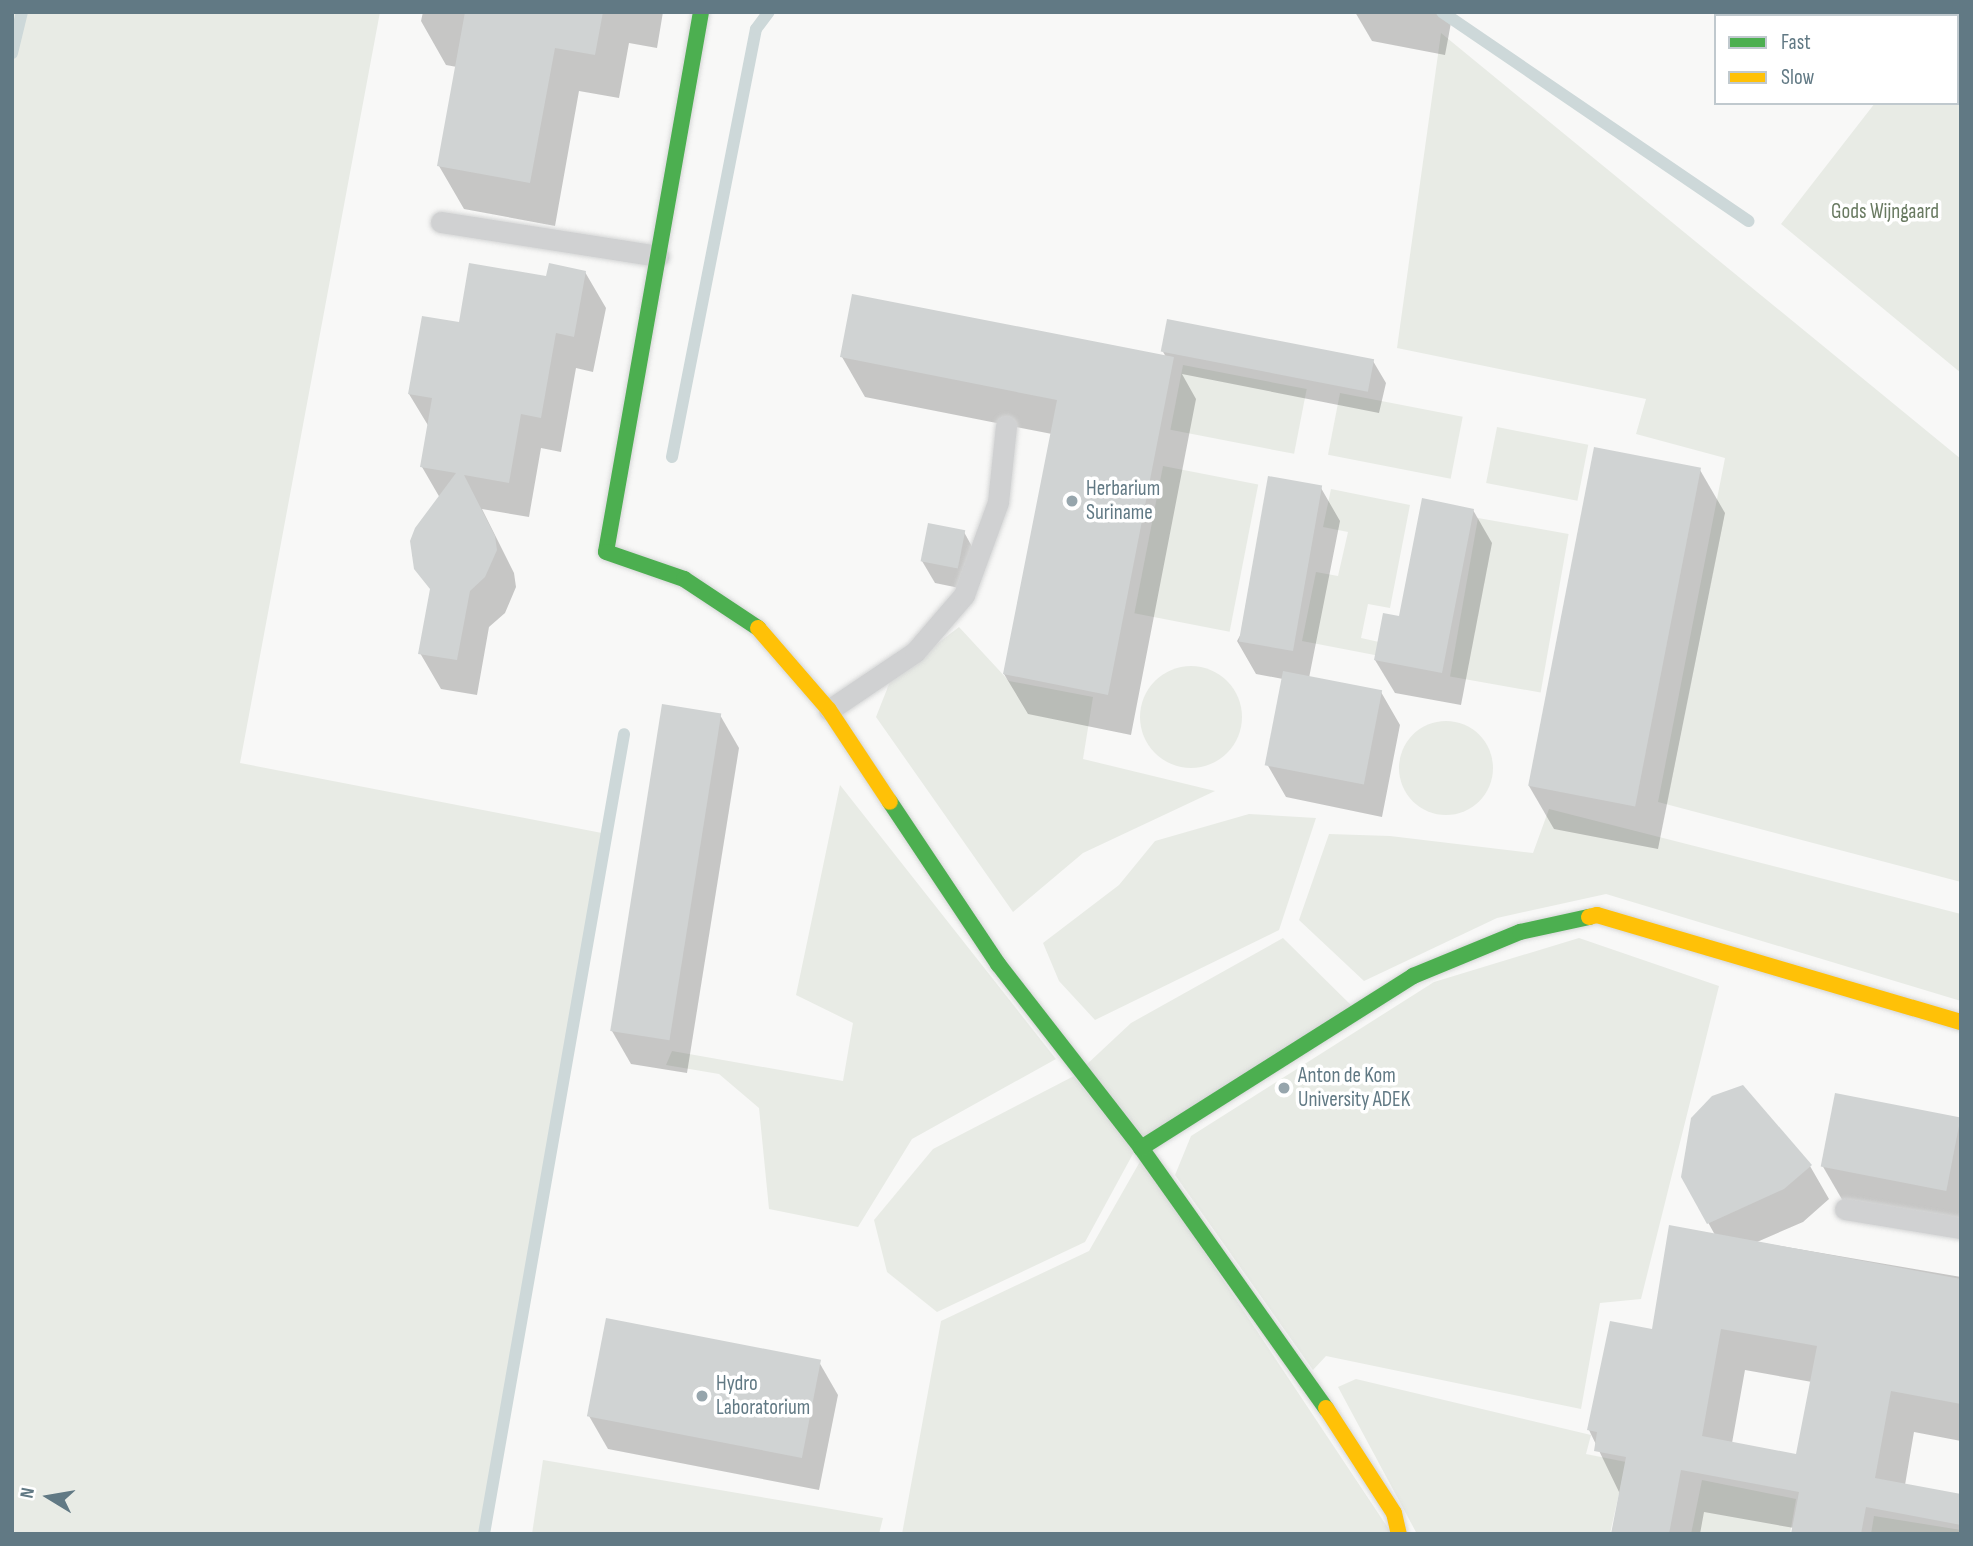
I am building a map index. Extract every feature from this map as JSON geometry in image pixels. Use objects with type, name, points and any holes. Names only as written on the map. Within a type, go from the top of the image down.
[{"type":"street","points":[[701,12],[606,552],[684,579],[752,620],[829,710],[998,964],[1141,1148],[1310,1383],[1394,1514],[1399,1534]]},
{"type":"street","points":[[1141,1148],[1413,976],[1520,932],[1597,915],[1961,1022]]},
{"type":"lane","points":[[441,222],[658,256]]},
{"type":"lane","points":[[829,710],[915,652],[964,595],[998,502],[1006,426]]},
{"type":"lane","points":[[1845,1209],[1961,1228]]},
{"type":"green space","points":[[12,12],[380,12],[240,763],[607,834],[484,1534],[12,1534]]},
{"type":"green space","name":"Gods Wijngaard","points":[[1961,12],[1961,373],[1781,224],[1873,105],[1959,105],[1959,14],[1944,14]]},
{"type":"green space","points":[[1441,33],[1961,459],[1961,882],[1658,802],[1725,458],[1636,434],[1646,399],[1397,348]]},
{"type":"green space","points":[[1183,365],[1307,389],[1294,454],[1170,430]]},
{"type":"green space","points":[[1340,393],[1463,417],[1451,479],[1328,455]]},
{"type":"green space","points":[[1497,427],[1588,445],[1577,501],[1486,483]]},
{"type":"green space","points":[[1163,466],[1258,485],[1230,632],[1134,613]]},
{"type":"green space","points":[[1331,489],[1410,505],[1390,608],[1368,604],[1361,638],[1388,644],[1385,657],[1302,641],[1316,572],[1338,576],[1348,532],[1323,527]]},
{"type":"green space","points":[[1478,518],[1569,534],[1541,693],[1450,677]]},
{"type":"green space","points":[[959,627],[1009,681],[1093,697],[1083,759],[1215,791],[1083,853],[1013,912],[876,717],[891,679]]},
{"type":"green space","points":[[1191,666],[1210,670],[1227,681],[1238,698],[1242,717],[1238,736],[1227,753],[1210,764],[1191,768],[1172,764],[1155,753],[1144,736],[1140,717],[1144,698],[1155,681],[1172,670]]},
{"type":"green space","points":[[1446,721],[1464,724],[1479,735],[1490,750],[1493,768],[1490,786],[1479,801],[1464,812],[1446,815],[1428,812],[1413,801],[1402,786],[1399,768],[1402,750],[1413,735],[1428,724]]},
{"type":"green space","points":[[840,785],[1056,1059],[912,1139],[858,1227],[769,1209],[759,1108],[719,1074],[666,1065],[672,1051],[843,1081],[853,1023],[796,995]]},
{"type":"green space","points":[[1549,809],[1961,914],[1961,1001],[1606,894],[1497,918],[1364,981],[1299,920],[1329,834],[1390,836],[1533,853]]},
{"type":"green space","points":[[1249,814],[1316,818],[1279,930],[1095,1020],[1059,981],[1043,943],[1119,885],[1155,841]]},
{"type":"green space","points":[[1283,938],[1357,1011],[1143,1138],[1085,1066],[1131,1023]]},
{"type":"green space","points":[[1579,938],[1719,986],[1641,1299],[1600,1303],[1581,1409],[1326,1356],[1313,1370],[1175,1175],[1191,1136],[1434,982]]},
{"type":"green space","points":[[1074,1076],[1134,1152],[1085,1242],[937,1312],[887,1272],[874,1220],[933,1149]]},
{"type":"green space","points":[[1142,1158],[1392,1534],[902,1534],[941,1321],[1089,1251]]},
{"type":"green space","points":[[1356,1379],[1591,1435],[1586,1454],[1626,1462],[1610,1534],[1417,1534],[1338,1387]]},
{"type":"green space","points":[[543,1460],[883,1518],[879,1534],[532,1534]]},
{"type":"green space","points":[[1702,1480],[1796,1499],[1790,1534],[1691,1534]]},
{"type":"green space","points":[[1874,1516],[1961,1530],[1961,1534],[1871,1534]]},
{"type":"building","points":[[465,12],[603,12],[595,55],[555,48],[530,183],[437,166]]},
{"type":"building","points":[[469,263],[546,276],[549,263],[586,271],[574,337],[556,333],[541,418],[521,414],[509,483],[464,475],[495,536],[497,550],[485,577],[470,591],[457,660],[418,654],[430,589],[414,569],[410,541],[415,528],[456,473],[420,467],[432,398],[408,394],[422,316],[459,322]]},
{"type":"building","points":[[852,294],[1174,357],[1108,695],[1003,674],[1057,400],[840,357]]},
{"type":"building","points":[[1167,319],[1374,359],[1368,392],[1161,351]]},
{"type":"building","points":[[1594,447],[1701,468],[1635,806],[1528,786]]},
{"type":"building","points":[[1268,476],[1322,486],[1293,651],[1239,641]]},
{"type":"building","points":[[1422,498],[1474,509],[1442,673],[1374,660],[1383,613],[1399,616]]},
{"type":"building","points":[[928,523],[965,530],[958,569],[921,561]]},
{"type":"building","points":[[1283,671],[1382,690],[1364,785],[1265,765]]},
{"type":"building","points":[[662,704],[721,713],[669,1040],[610,1031]]},
{"type":"building","points":[[1743,1085],[1812,1165],[1784,1189],[1707,1224],[1681,1177],[1691,1118],[1712,1096]]},
{"type":"building","points":[[1835,1093],[1961,1117],[1946,1191],[1821,1167]]},
{"type":"building","points":[[1669,1225],[1961,1279],[1961,1404],[1891,1391],[1875,1478],[1961,1494],[1961,1525],[1866,1507],[1861,1534],[1791,1534],[1799,1492],[1681,1470],[1669,1534],[1611,1534],[1626,1457],[1594,1451],[1597,1432],[1587,1430],[1610,1321],[1652,1329]],"holes":[[[1721,1329],[1817,1346],[1796,1454],[1702,1436]]]},
{"type":"building","name":"Hydro Laboratorium","points":[[606,1318],[821,1360],[802,1458],[587,1416]]},
{"type":"waterway","points":[[12,53],[22,12]]},
{"type":"waterway","points":[[672,457],[756,29],[769,12]]},
{"type":"waterway","points":[[1442,12],[1748,221]]},
{"type":"waterway","points":[[484,1534],[624,734]]},
{"type":"traffic: fast","points":[[701,12],[606,552],[684,579],[758,628]]},
{"type":"traffic: fast","points":[[890,802],[998,964],[1141,1148],[1326,1408]]},
{"type":"traffic: fast","points":[[1141,1148],[1413,976],[1520,932],[1589,917]]},
{"type":"traffic: slow","points":[[758,628],[829,710],[890,802]]},
{"type":"traffic: slow","points":[[1589,917],[1597,915],[1961,1022]]},
{"type":"traffic: slow","points":[[1326,1408],[1394,1513],[1399,1534]]},
{"type":"place","name":"Herbarium Suriname","points":[[1072,501]]},
{"type":"place","name":"Anton de Kom University ADEK","points":[[1284,1088]]},
{"type":"place","name":"Hydro Laboratorium","points":[[702,1396]]}]
